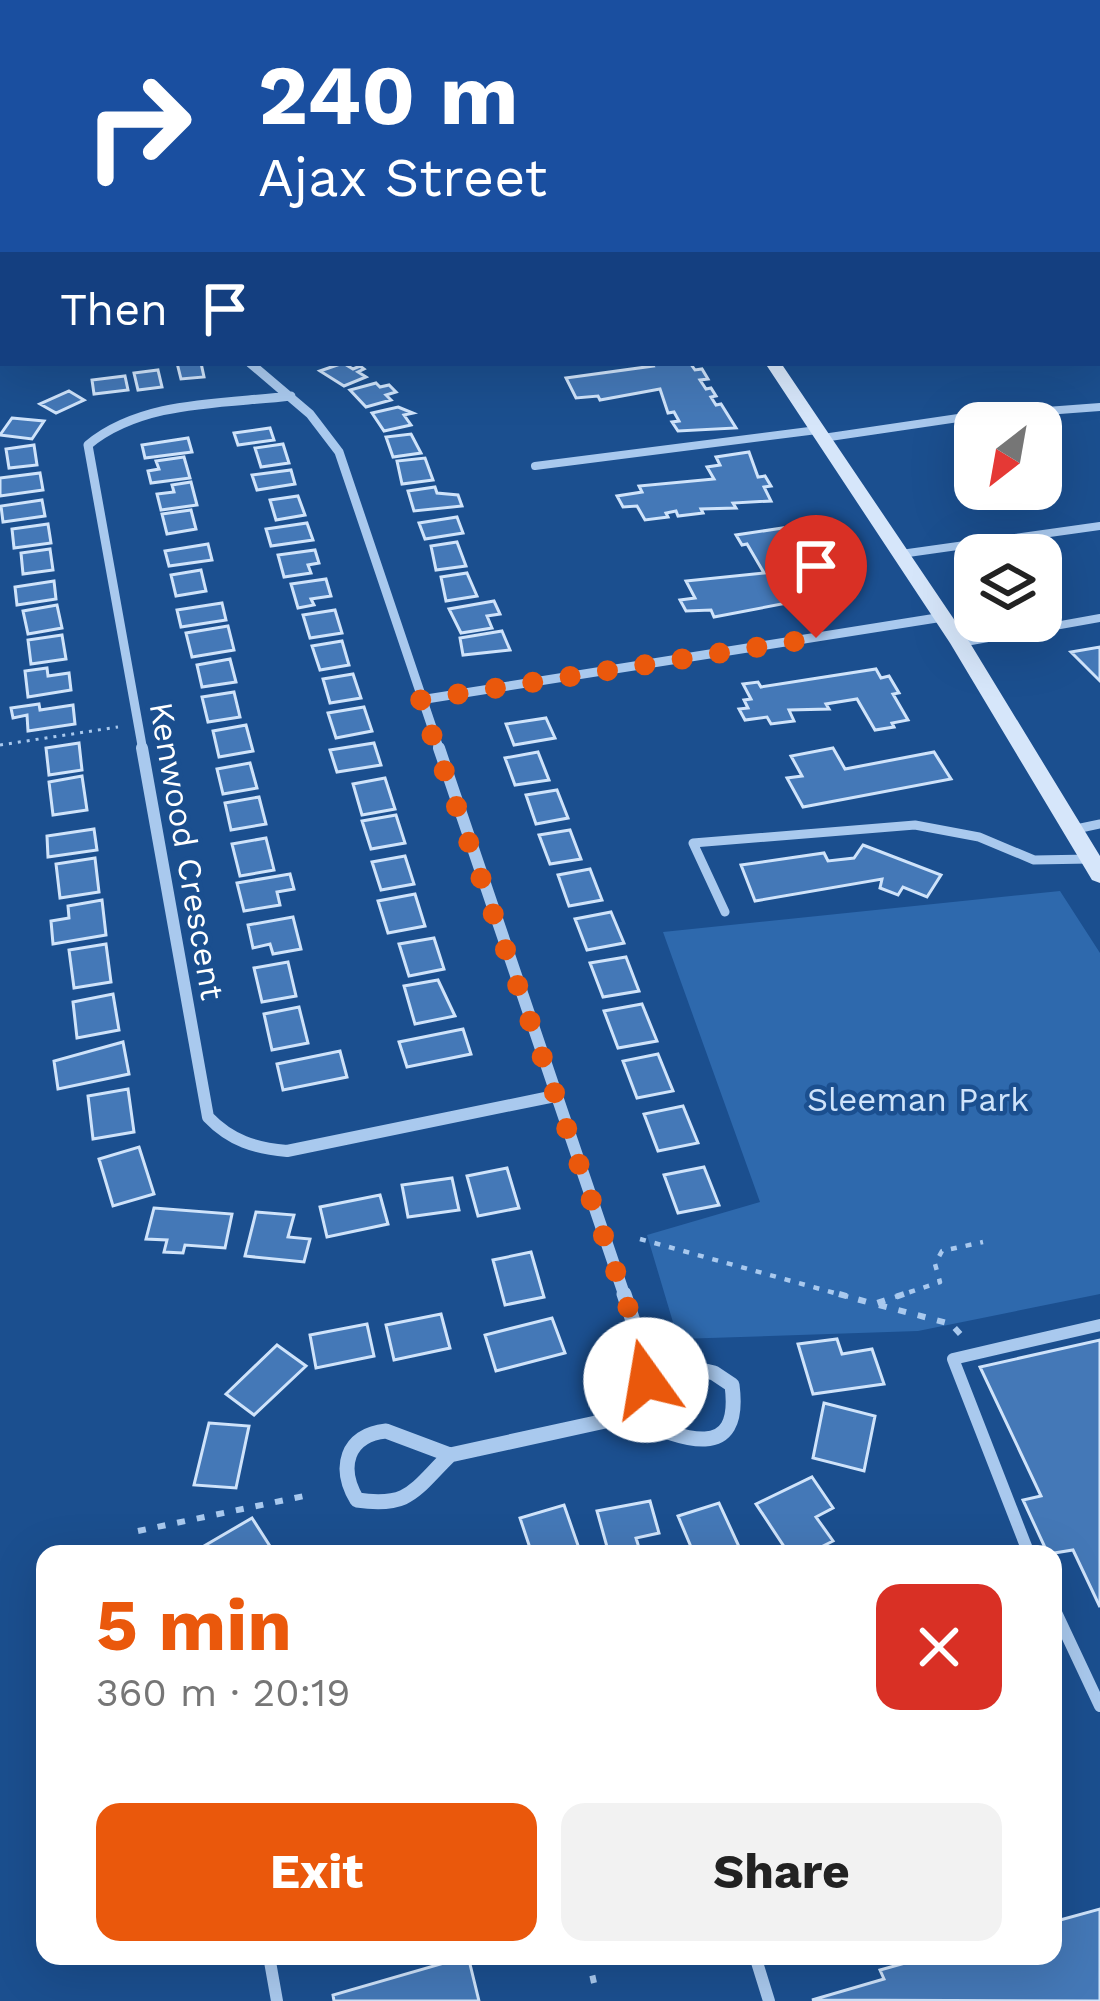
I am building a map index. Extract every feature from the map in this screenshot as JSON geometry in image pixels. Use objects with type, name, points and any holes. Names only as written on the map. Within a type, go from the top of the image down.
[{"type":"main road","points":[[775,366],[960,643],[1095,867]]},
{"type":"street","points":[[254,366],[322,423],[339,452],[645,1357],[646,1380],[628,1416]]},
{"type":"street","name":"Kenwood Crescent","points":[[291,396],[137,417],[98,433],[88,445],[208,1118],[224,1137],[253,1148],[287,1151],[555,1096]]},
{"type":"street","points":[[420,700],[943,617]]},
{"type":"street","points":[[450,1455],[387,1431],[375,1433],[348,1454],[342,1467],[345,1485],[357,1500],[391,1505],[410,1494],[450,1455],[628,1416],[682,1439],[705,1441],[724,1435],[734,1420],[732,1385],[714,1373],[645,1357]]},
{"type":"lane","points":[[535,466],[965,417],[1100,407]]},
{"type":"lane","points":[[901,554],[1100,526]]},
{"type":"lane","points":[[960,643],[1100,618]]},
{"type":"lane","points":[[1071,830],[1100,824]]},
{"type":"lane","points":[[724,912],[693,843],[915,825],[979,837],[1034,860],[1095,867]]},
{"type":"lane","points":[[1025,1545],[953,1359],[1100,1325]]},
{"type":"lane","points":[[1062,1625],[1100,1706]]},
{"type":"lane","points":[[271,1965],[277,2001]]},
{"type":"lane","points":[[757,1965],[769,2001]]},
{"type":"path","points":[[0,746],[136,724]]},
{"type":"path","points":[[640,1239],[951,1324],[979,1353]]},
{"type":"path","points":[[874,1304],[940,1282],[935,1264],[942,1251],[983,1242]]},
{"type":"path","points":[[138,1531],[310,1495]]},
{"type":"path","points":[[590,1965],[594,1983]]},
{"type":"green space","name":"Sleeman Park","points":[[1060,891],[1100,953],[1100,1294],[918,1331],[678,1339],[647,1235],[760,1202],[663,932]]},
{"type":"building","points":[[178,366],[202,366],[204,377],[181,379]]},
{"type":"building","points":[[360,366],[364,369],[358,372],[366,377],[344,386],[320,371]]},
{"type":"building","points":[[653,366],[692,366],[702,369],[708,379],[700,380],[706,389],[711,388],[716,405],[721,404],[736,428],[678,431],[672,422],[679,421],[674,412],[668,413],[660,389],[600,400],[598,396],[576,398],[566,378]]},
{"type":"building","points":[[158,370],[162,387],[138,390],[134,373]]},
{"type":"building","points":[[125,376],[128,390],[94,394],[92,380]]},
{"type":"building","points":[[376,383],[396,392],[386,395],[391,400],[366,407],[350,390]]},
{"type":"building","points":[[69,391],[84,400],[56,413],[40,404]]},
{"type":"building","points":[[398,407],[413,413],[404,415],[411,425],[384,431],[372,413]]},
{"type":"building","points":[[12,418],[44,421],[32,439],[0,435]]},
{"type":"building","points":[[270,428],[274,440],[238,445],[234,433]]},
{"type":"building","points":[[411,434],[421,453],[393,457],[386,437]]},
{"type":"building","points":[[188,438],[192,452],[145,458],[142,445]]},
{"type":"building","points":[[283,444],[289,463],[261,467],[255,448]]},
{"type":"building","points":[[34,445],[37,465],[9,468],[6,449]]},
{"type":"building","points":[[749,452],[758,477],[765,476],[771,486],[764,487],[771,501],[733,503],[736,508],[701,509],[703,513],[678,516],[676,511],[645,520],[637,506],[623,507],[617,496],[642,492],[639,486],[714,479],[707,467],[720,465],[716,457]]},
{"type":"building","points":[[184,457],[190,478],[151,483],[148,471],[159,469],[156,461]]},
{"type":"building","points":[[425,458],[433,480],[402,484],[397,461]]},
{"type":"building","points":[[291,470],[295,484],[257,490],[252,475]]},
{"type":"building","points":[[40,473],[43,490],[0,496],[0,478]]},
{"type":"building","points":[[191,482],[197,505],[161,510],[157,494],[174,492],[172,485]]},
{"type":"building","points":[[435,487],[437,493],[458,495],[462,506],[414,511],[408,491]]},
{"type":"building","points":[[298,496],[305,515],[276,520],[270,500]]},
{"type":"building","points":[[42,500],[45,516],[3,522],[1,506]]},
{"type":"building","points":[[191,510],[196,529],[167,534],[162,514]]},
{"type":"building","points":[[457,517],[463,533],[425,539],[419,523]]},
{"type":"building","points":[[307,523],[313,540],[271,546],[266,529]]},
{"type":"building","points":[[48,524],[51,543],[14,548],[12,529]]},
{"type":"building","points":[[783,528],[787,535],[798,533],[805,543],[798,544],[805,555],[811,554],[818,565],[811,566],[834,594],[714,617],[711,610],[686,611],[680,600],[695,598],[686,581],[764,573],[736,535]]},
{"type":"building","points":[[457,542],[466,566],[436,570],[431,546]]},
{"type":"building","points":[[208,544],[212,560],[169,566],[165,551]]},
{"type":"building","points":[[50,549],[53,570],[23,574],[21,553]]},
{"type":"building","points":[[315,550],[319,563],[308,565],[311,573],[284,577],[278,555]]},
{"type":"building","points":[[201,570],[206,591],[176,596],[171,575]]},
{"type":"building","points":[[467,573],[477,596],[446,601],[441,577]]},
{"type":"building","points":[[326,579],[331,596],[311,599],[314,605],[298,608],[291,584]]},
{"type":"building","points":[[54,581],[56,599],[17,605],[15,587]]},
{"type":"building","points":[[494,601],[500,614],[487,616],[492,628],[461,633],[449,609]]},
{"type":"building","points":[[222,603],[226,620],[181,627],[177,610]]},
{"type":"building","points":[[57,605],[62,628],[28,634],[23,611]]},
{"type":"building","points":[[335,610],[342,633],[310,638],[303,615]]},
{"type":"building","points":[[228,626],[234,650],[192,657],[186,633]]},
{"type":"building","points":[[502,631],[510,650],[463,655],[460,638]]},
{"type":"building","points":[[62,635],[66,659],[31,664],[28,640]]},
{"type":"building","points":[[342,641],[349,665],[320,670],[312,646]]},
{"type":"building","points":[[1100,647],[1100,681],[1071,652]]},
{"type":"building","points":[[230,659],[236,682],[202,687],[197,665]]},
{"type":"building","points":[[47,668],[48,676],[69,673],[71,690],[28,697],[25,671]]},
{"type":"building","points":[[876,669],[881,678],[889,676],[908,720],[892,723],[894,727],[875,730],[857,699],[826,704],[829,709],[789,710],[794,721],[771,724],[767,717],[745,720],[739,709],[748,708],[744,700],[751,699],[743,684],[758,682],[761,687]]},
{"type":"building","points":[[353,674],[361,698],[330,703],[323,679]]},
{"type":"building","points":[[234,692],[240,717],[208,722],[202,697]]},
{"type":"building","points":[[39,704],[40,710],[73,705],[75,724],[28,731],[27,715],[13,718],[11,708]]},
{"type":"building","points":[[364,707],[372,731],[336,738],[328,713]]},
{"type":"building","points":[[546,718],[555,738],[514,745],[506,724]]},
{"type":"building","points":[[246,725],[253,751],[219,757],[213,731]]},
{"type":"building","points":[[79,743],[82,770],[49,775],[46,748]]},
{"type":"building","points":[[374,743],[381,765],[337,772],[330,750]]},
{"type":"building","points":[[833,748],[845,769],[934,752],[951,779],[803,807],[787,778],[802,776],[791,756]]},
{"type":"building","points":[[538,752],[549,780],[515,785],[505,758]]},
{"type":"building","points":[[250,763],[257,788],[223,794],[217,769]]},
{"type":"building","points":[[82,776],[87,810],[53,815],[49,782]]},
{"type":"building","points":[[385,778],[395,809],[362,815],[353,784]]},
{"type":"building","points":[[557,790],[568,818],[536,824],[526,795]]},
{"type":"building","points":[[259,797],[266,824],[231,830],[225,803]]},
{"type":"building","points":[[396,815],[405,843],[371,849],[362,821]]},
{"type":"building","points":[[94,829],[97,850],[48,857],[47,836]]},
{"type":"building","points":[[570,830],[581,859],[550,864],[539,835]]},
{"type":"building","points":[[266,838],[274,870],[240,876],[232,844]]},
{"type":"building","points":[[863,845],[941,875],[927,897],[903,887],[898,895],[880,888],[882,879],[755,901],[741,865],[824,853],[828,861],[854,858]]},
{"type":"building","points":[[405,856],[414,884],[381,890],[372,862]]},
{"type":"building","points":[[95,858],[99,892],[60,898],[56,864]]},
{"type":"building","points":[[590,869],[602,900],[569,906],[558,875]]},
{"type":"building","points":[[290,874],[294,889],[277,892],[280,905],[244,911],[237,883]]},
{"type":"building","points":[[415,894],[425,926],[388,933],[378,901]]},
{"type":"building","points":[[102,900],[106,935],[53,944],[51,921],[69,918],[68,906]]},
{"type":"building","points":[[611,912],[624,943],[587,950],[575,919]]},
{"type":"building","points":[[293,917],[301,949],[273,954],[270,944],[253,948],[248,925]]},
{"type":"building","points":[[434,938],[444,969],[409,976],[399,944]]},
{"type":"building","points":[[106,944],[111,982],[74,988],[69,950]]},
{"type":"building","points":[[626,957],[639,991],[603,997],[590,963]]},
{"type":"building","points":[[288,962],[296,996],[262,1002],[254,968]]},
{"type":"building","points":[[438,980],[455,1016],[415,1024],[404,986]]},
{"type":"building","points":[[113,994],[119,1030],[77,1038],[73,1002]]},
{"type":"building","points":[[642,1004],[657,1041],[618,1048],[604,1011]]},
{"type":"building","points":[[299,1007],[308,1043],[272,1050],[264,1014]]},
{"type":"building","points":[[463,1029],[471,1054],[407,1067],[399,1042]]},
{"type":"building","points":[[123,1042],[129,1074],[58,1089],[54,1061]]},
{"type":"building","points":[[340,1051],[347,1077],[283,1090],[277,1064]]},
{"type":"building","points":[[658,1054],[673,1091],[637,1098],[623,1061]]},
{"type":"building","points":[[128,1089],[134,1132],[93,1139],[88,1096]]},
{"type":"building","points":[[683,1106],[698,1143],[658,1151],[644,1114]]},
{"type":"building","points":[[139,1147],[154,1194],[113,1206],[99,1159]]},
{"type":"building","points":[[704,1167],[719,1205],[678,1213],[664,1175]]},
{"type":"building","points":[[507,1168],[519,1208],[478,1216],[467,1176]]},
{"type":"building","points":[[452,1178],[459,1210],[408,1217],[402,1185]]},
{"type":"building","points":[[380,1195],[388,1224],[327,1237],[320,1207]]},
{"type":"building","points":[[154,1208],[232,1214],[225,1248],[185,1245],[183,1253],[164,1252],[167,1240],[146,1239]]},
{"type":"building","points":[[256,1212],[294,1215],[288,1237],[310,1239],[304,1262],[245,1256]]},
{"type":"building","points":[[531,1252],[544,1297],[505,1305],[493,1260]]},
{"type":"building","points":[[441,1314],[450,1348],[394,1360],[386,1325]]},
{"type":"building","points":[[552,1318],[565,1353],[496,1371],[485,1335]]},
{"type":"building","points":[[367,1324],[374,1356],[316,1368],[310,1335]]},
{"type":"building","points":[[837,1339],[842,1354],[872,1349],[884,1384],[813,1394],[798,1344]]},
{"type":"building","points":[[1100,1340],[1100,1607],[1073,1550],[1044,1545],[1023,1500],[1041,1496],[980,1367]]},
{"type":"building","points":[[277,1345],[306,1366],[254,1415],[226,1394]]},
{"type":"building","points":[[824,1403],[875,1416],[864,1471],[813,1458]]},
{"type":"building","points":[[209,1423],[249,1426],[236,1488],[194,1485]]},
{"type":"building","points":[[812,1477],[833,1508],[816,1517],[833,1541],[783,1545],[756,1504]]},
{"type":"building","points":[[650,1501],[659,1533],[636,1538],[638,1545],[606,1545],[597,1511]]},
{"type":"building","points":[[719,1503],[738,1545],[690,1545],[678,1516]]},
{"type":"building","points":[[564,1505],[578,1545],[529,1545],[520,1518]]},
{"type":"building","points":[[252,1518],[269,1545],[206,1545]]},
{"type":"building","points":[[1100,1909],[1100,2001],[812,2000],[884,1979],[880,1970],[898,1965],[1062,1965],[1062,1920]]},
{"type":"building","points":[[437,1965],[470,1965],[479,2001],[334,2001],[333,1995]]},
{"type":"route","points":[[646,1380],[645,1357],[420,700],[816,638]]}]
